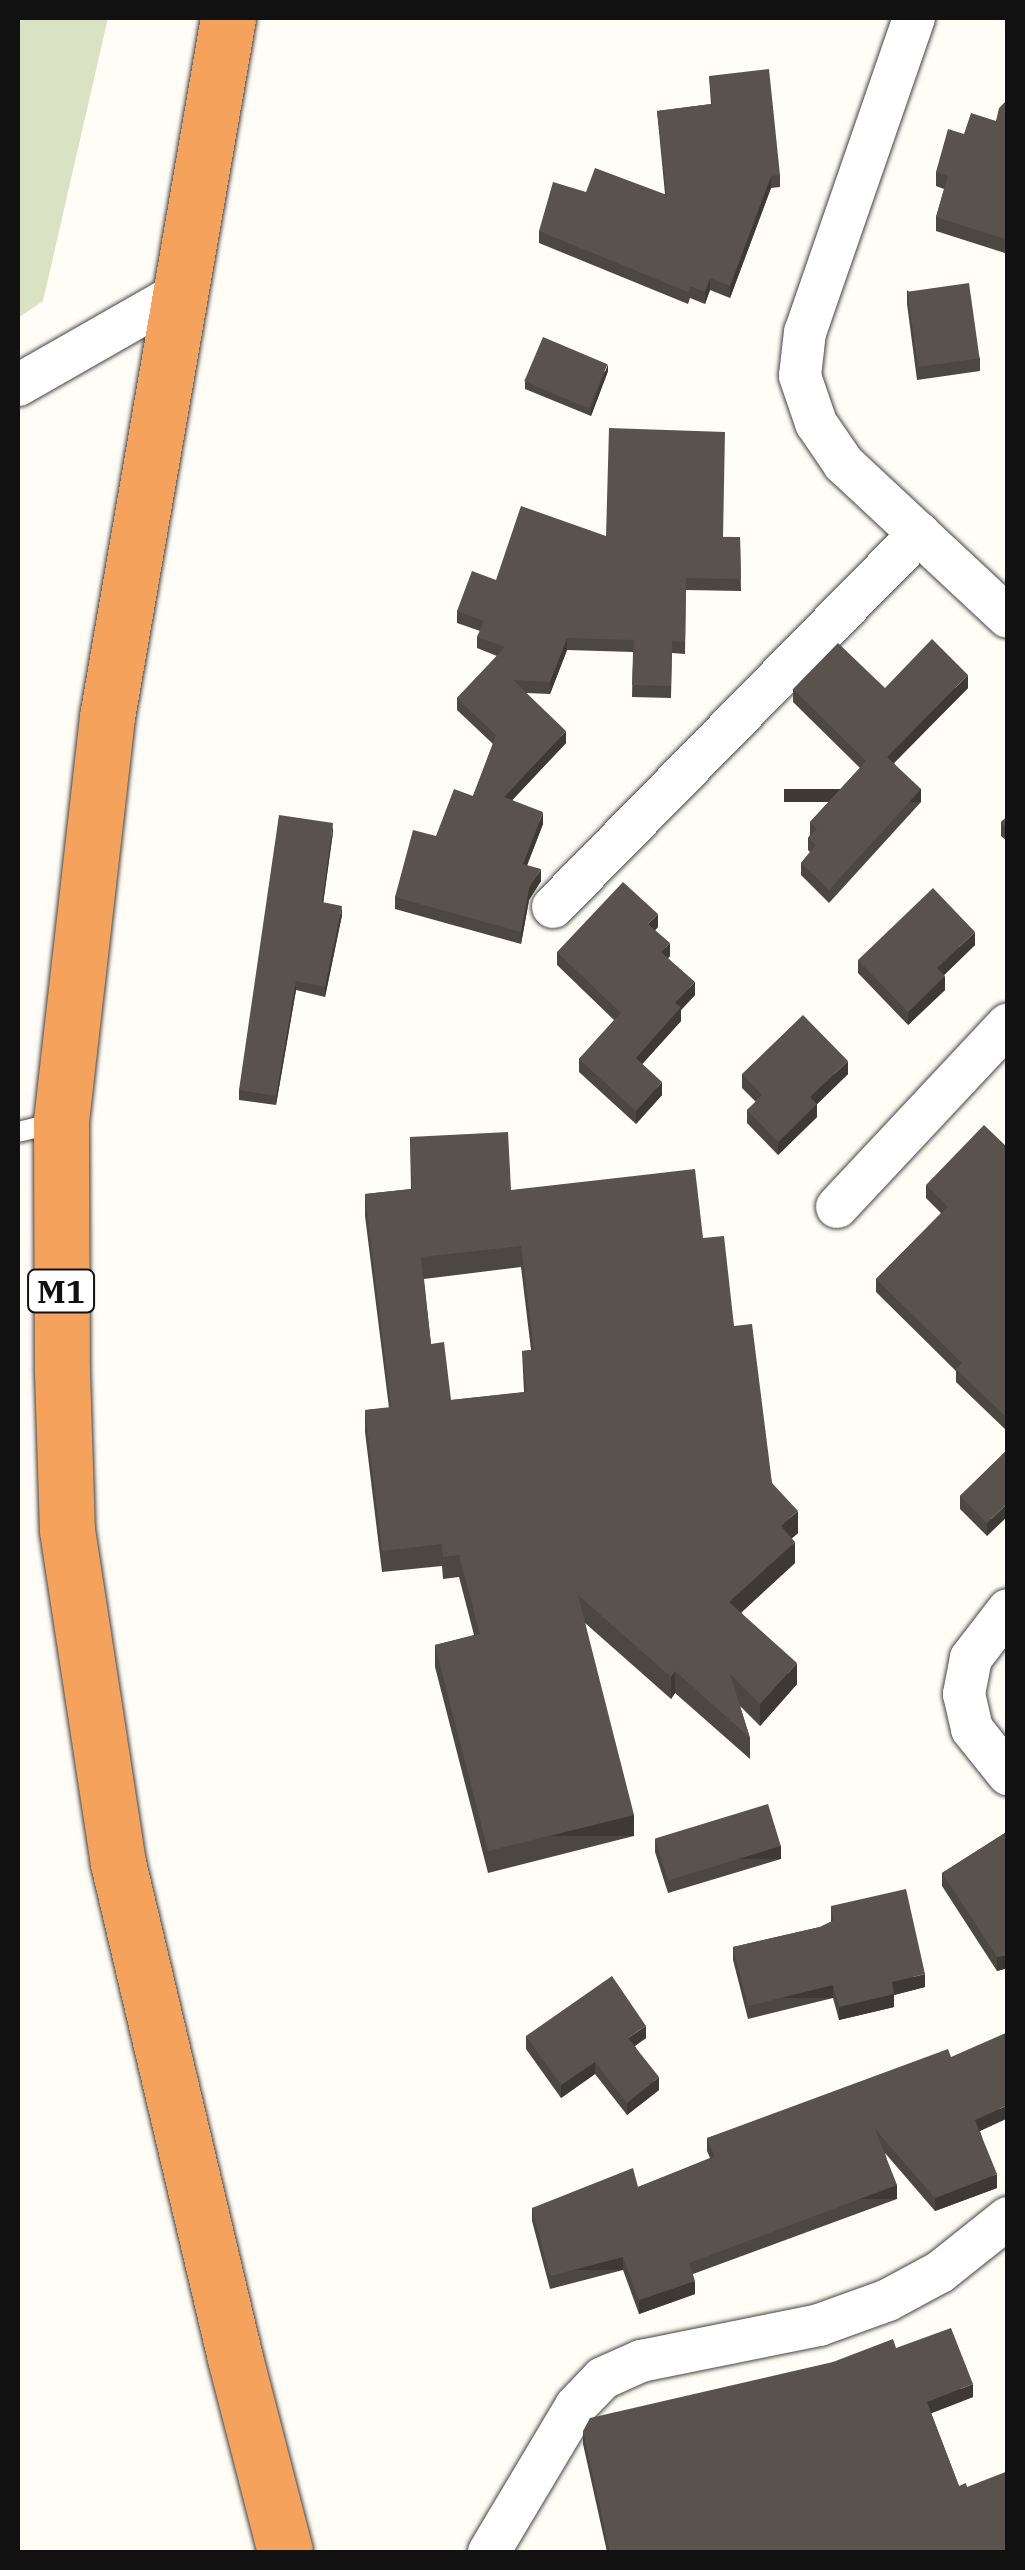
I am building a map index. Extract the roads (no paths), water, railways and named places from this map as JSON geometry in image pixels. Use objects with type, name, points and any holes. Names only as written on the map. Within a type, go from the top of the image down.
[{"type":"highway","name":"M1","points":[[228,18],[39,1127],[67,1530],[86,1676],[118,1863],[234,2358],[286,2552]]},
{"type":"street","points":[[914,18],[804,332],[800,376],[816,422],[844,464],[1008,617]]},
{"type":"street","points":[[18,384],[183,290]]},
{"type":"street","points":[[554,908],[918,534]]},
{"type":"street","points":[[837,1207],[1008,1024]]},
{"type":"street","points":[[1008,1610],[972,1658],[964,1694],[972,1729],[1008,1774]]},
{"type":"street","points":[[489,2552],[576,2406],[604,2378],[641,2361],[819,2325],[888,2300],[940,2272],[1008,2218]]}]
